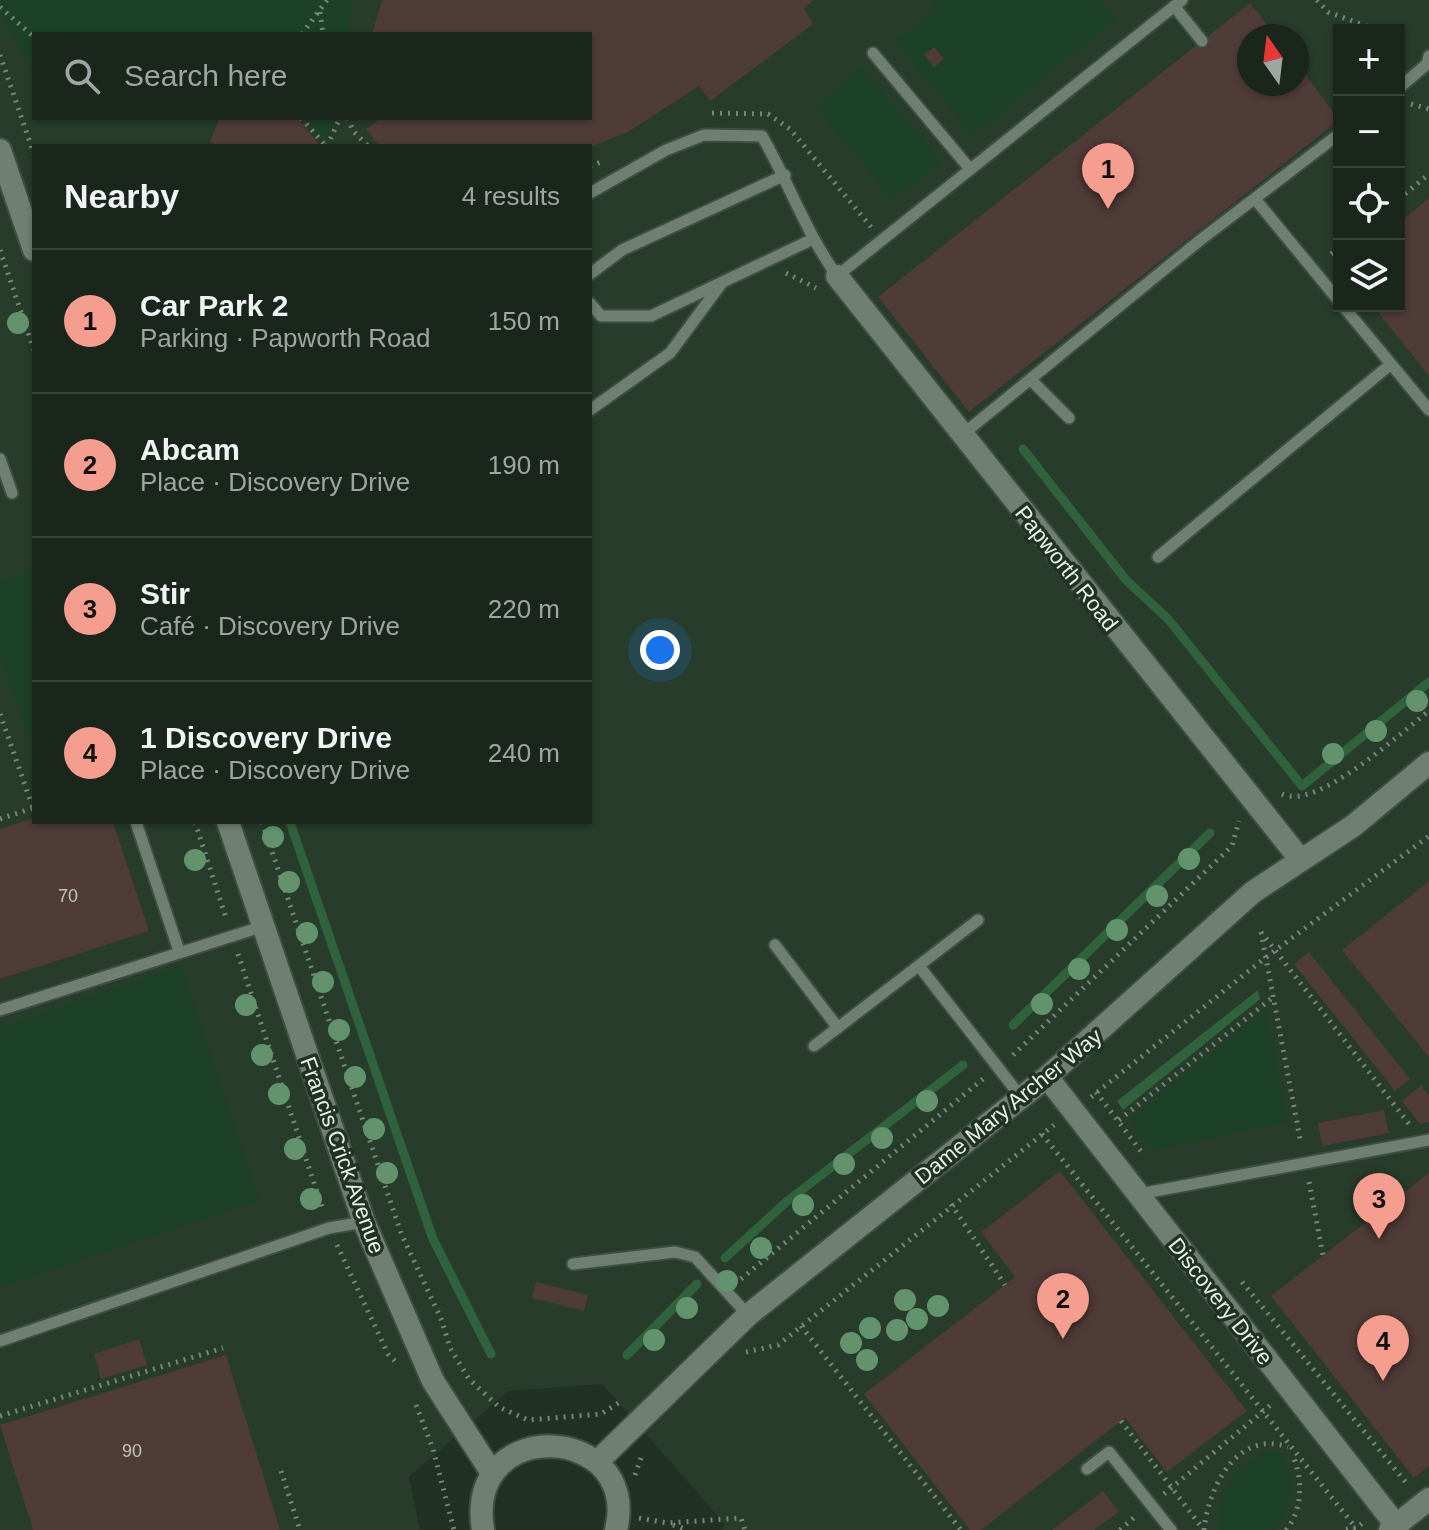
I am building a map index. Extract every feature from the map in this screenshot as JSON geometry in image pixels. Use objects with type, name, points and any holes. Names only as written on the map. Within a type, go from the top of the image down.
[{"type":"street","points":[[2,161],[32,244]]},
{"type":"street","name":"Papworth Road","points":[[837,276],[916,368],[962,435],[1300,859]]},
{"type":"street","name":"Dame Mary Archer Way","points":[[597,1462],[748,1315],[1047,1077],[1253,892],[1353,826],[1429,763]]},
{"type":"street","name":"Francis Crick Avenue","points":[[229,824],[364,1222],[433,1381],[492,1473]]},
{"type":"street","name":"Discovery Drive","points":[[1047,1077],[1290,1389],[1393,1528],[1429,1499]]},
{"type":"street","points":[[483,1530],[479,1507],[492,1473],[514,1453],[542,1444],[572,1447],[597,1462],[614,1485],[620,1514],[616,1530]]},
{"type":"lane","points":[[592,192],[666,150],[704,135],[762,136],[785,175],[811,240],[837,276],[1178,3],[1202,41]]},
{"type":"lane","points":[[873,53],[970,169]]},
{"type":"lane","points":[[1405,83],[1427,64],[1429,56]]},
{"type":"lane","points":[[962,435],[1333,139]]},
{"type":"lane","points":[[592,272],[622,250],[785,175]]},
{"type":"lane","points":[[1255,199],[1333,294]]},
{"type":"lane","points":[[592,305],[601,316],[651,316],[811,240]]},
{"type":"lane","points":[[592,409],[670,353],[723,280]]},
{"type":"lane","points":[[1348,312],[1429,410]]},
{"type":"lane","points":[[1158,557],[1391,364]]},
{"type":"lane","points":[[1031,380],[1069,418]]},
{"type":"lane","points":[[0,459],[12,493]]},
{"type":"lane","points":[[137,824],[179,951]]},
{"type":"lane","points":[[814,1046],[978,920]]},
{"type":"lane","points":[[0,1010],[264,926]]},
{"type":"lane","points":[[775,945],[838,1028]]},
{"type":"lane","points":[[919,966],[1021,1097]]},
{"type":"lane","points":[[1138,1194],[1425,1140]]},
{"type":"lane","points":[[0,1341],[329,1228],[364,1222]]},
{"type":"lane","points":[[573,1264],[675,1252],[695,1257],[748,1315]]},
{"type":"lane","points":[[1087,1469],[1109,1452],[1171,1530]]},
{"type":"path","points":[[304,32],[327,0]]},
{"type":"path","points":[[1317,0],[1328,12],[1361,24]]},
{"type":"path","points":[[1,7],[32,35]]},
{"type":"path","points":[[320,12],[323,32]]},
{"type":"path","points":[[0,55],[32,148]]},
{"type":"path","points":[[303,120],[325,144]]},
{"type":"path","points":[[328,144],[339,120]]},
{"type":"path","points":[[349,120],[353,131],[366,144]]},
{"type":"path","points":[[1405,194],[1429,174]]},
{"type":"path","points":[[0,250],[32,344]]},
{"type":"path","points":[[730,1293],[741,1280],[1040,1033],[1232,846],[1237,836],[1238,822],[1256,806],[1275,791],[1288,797],[1305,797],[1330,786],[1429,711]]},
{"type":"path","points":[[0,714],[32,805]]},
{"type":"path","points":[[0,819],[32,808]]},
{"type":"path","points":[[196,824],[329,1228],[388,1354],[402,1367]]},
{"type":"path","points":[[263,824],[401,1233],[442,1321],[450,1348],[469,1379],[499,1407],[528,1420],[601,1414]]},
{"type":"path","points":[[778,1345],[951,1204],[1265,958],[1429,836]]},
{"type":"path","points":[[1323,1255],[1261,932],[1425,1140]]},
{"type":"path","points":[[1119,1120],[1272,998]]},
{"type":"path","points":[[1096,1092],[1166,1189]]},
{"type":"path","points":[[1042,1134],[1356,1528],[1341,1530]]},
{"type":"path","points":[[951,1204],[1005,1285]]},
{"type":"path","points":[[1235,1274],[1409,1487]]},
{"type":"path","points":[[801,1326],[961,1530]]},
{"type":"path","points":[[0,1416],[223,1348]]},
{"type":"path","points":[[1120,1530],[1315,1371]]},
{"type":"path","points":[[412,1395],[433,1449],[454,1530]]},
{"type":"path","points":[[1121,1421],[1204,1530]]},
{"type":"path","points":[[1204,1530],[1207,1501],[1219,1477],[1235,1459],[1249,1448],[1267,1442],[1288,1446]]},
{"type":"path","points":[[1286,1530],[1299,1502],[1300,1482],[1288,1446]]},
{"type":"path","points":[[281,1471],[300,1530]]},
{"type":"path","points":[[668,1523],[741,1518],[745,1530]]},
{"type":"path","points":[[668,1523],[673,1530]]},
{"type":"path","points":[[668,1523],[687,1530]]},
{"type":"shaded area","points":[[0,0],[1429,0],[1429,1530],[723,1530],[724,1523],[602,1384],[508,1391],[409,1477],[420,1530],[0,1530]]},
{"type":"shaded area","points":[[0,0],[354,0],[347,32],[32,32],[32,68],[3,21]]},
{"type":"shaded area","points":[[931,0],[1100,0],[1116,20],[973,136],[895,41],[937,8]]},
{"type":"shaded area","points":[[862,67],[942,162],[893,200],[815,106]]},
{"type":"shaded area","points":[[307,120],[332,120],[326,140]]},
{"type":"shaded area","points":[[32,571],[32,733],[27,734],[0,656],[0,582]]},
{"type":"shaded area","points":[[181,966],[259,1200],[0,1287],[0,1027]]},
{"type":"shaded area","points":[[1258,990],[1260,999],[1123,1110],[1117,1101]]},
{"type":"shaded area","points":[[1265,1009],[1288,1122],[1154,1150],[1129,1120]]},
{"type":"shaded area","points":[[1266,1452],[1279,1452],[1291,1481],[1288,1501],[1279,1521],[1273,1530],[1220,1530],[1220,1505],[1229,1484],[1245,1466]]},
{"type":"building","points":[[382,0],[814,0],[804,8],[813,24],[710,101],[699,86],[628,132],[592,146],[377,144],[366,129],[379,120],[592,120],[592,32],[373,32]]},
{"type":"building","points":[[1250,3],[1267,24],[1237,24],[1237,96],[1309,96],[1309,79],[1333,112],[1333,125],[969,412],[878,297]]},
{"type":"building","points":[[934,47],[944,59],[934,67],[924,55]]},
{"type":"building","points":[[219,120],[299,120],[319,144],[214,144],[210,142]]},
{"type":"building","points":[[1429,198],[1429,376],[1378,312],[1405,312],[1405,218]]},
{"type":"building","points":[[32,819],[32,824],[114,824],[149,931],[0,979],[0,829]]},
{"type":"building","points":[[1429,881],[1429,1057],[1342,950]]},
{"type":"building","points":[[1309,952],[1410,1079],[1395,1091],[1294,964]]},
{"type":"building","points":[[1421,1085],[1429,1095],[1429,1122],[1420,1124],[1402,1101]]},
{"type":"building","points":[[1384,1110],[1389,1133],[1322,1146],[1318,1123]]},
{"type":"building","points":[[1060,1171],[1247,1411],[1167,1472],[1125,1418],[981,1530],[970,1530],[864,1394],[1015,1277],[981,1232]]},
{"type":"building","points":[[1429,1173],[1429,1466],[1414,1478],[1271,1296]]},
{"type":"building","points":[[536,1282],[588,1295],[584,1311],[532,1298]]},
{"type":"building","points":[[139,1339],[147,1365],[101,1379],[94,1354]]},
{"type":"building","points":[[226,1355],[280,1530],[33,1530],[0,1425]]},
{"type":"building","points":[[1103,1491],[1119,1512],[1094,1530],[1052,1530]]},
{"type":"waterway","points":[[1023,449],[1126,580],[1168,619],[1302,786],[1429,682]]},
{"type":"waterway","points":[[291,824],[433,1239],[491,1354]]},
{"type":"waterway","points":[[1013,1025],[1210,833]]},
{"type":"waterway","points":[[725,1258],[785,1203],[963,1065]]},
{"type":"waterway","points":[[627,1355],[697,1284]]},
{"type":"place","name":"Car Park 2","points":[[1108,209]]},
{"type":"place","name":"Stir","points":[[1379,1239]]},
{"type":"place","name":"Abcam","points":[[1063,1339]]},
{"type":"place","name":"1 Discovery Drive","points":[[1383,1381]]}]
